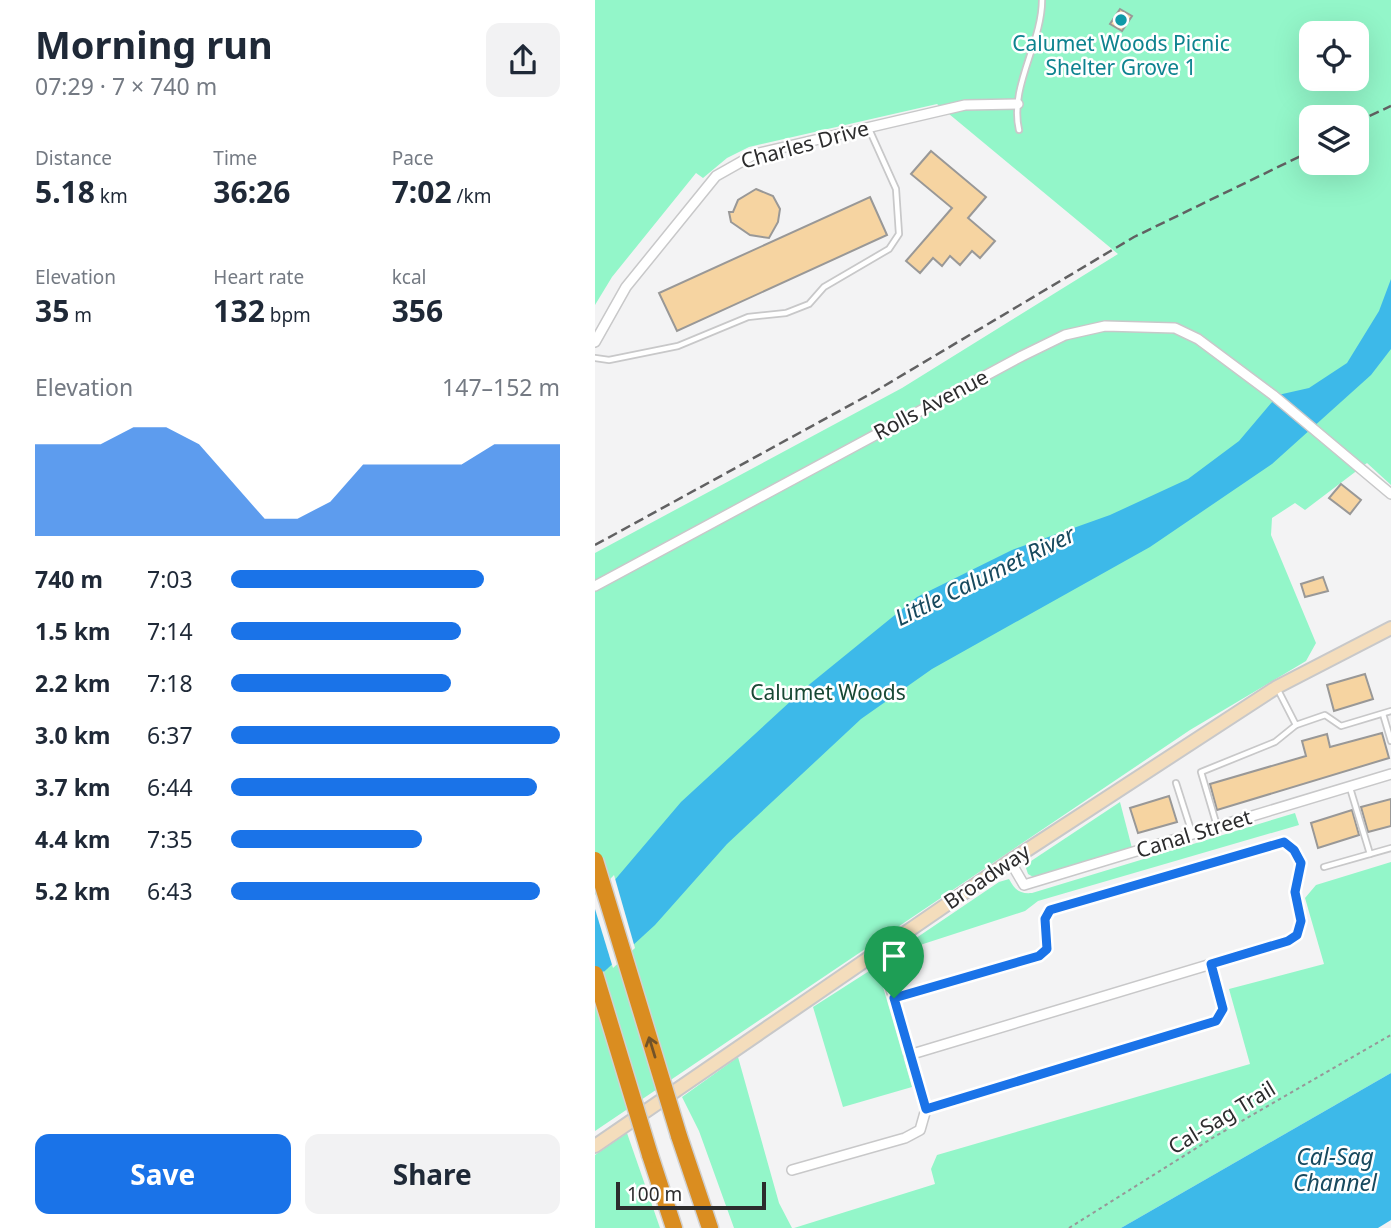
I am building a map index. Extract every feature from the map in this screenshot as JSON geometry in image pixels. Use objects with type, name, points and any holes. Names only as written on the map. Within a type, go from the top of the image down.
[{"type":"highway","points":[[595,860],[679,1136],[710,1228]]},
{"type":"highway","points":[[595,974],[674,1228]]},
{"type":"street","name":"Charles Drive","points":[[595,342],[626,287],[726,167],[755,154],[965,105],[1018,104]]},
{"type":"street","name":"Rolls Avenue","points":[[595,586],[1065,335],[1105,326],[1175,328],[1198,339],[1273,395],[1391,494]]},
{"type":"street","name":"Broadway","points":[[595,1146],[1010,861],[1277,687],[1390,630]]},
{"type":"street","name":"Canal Street","points":[[1010,861],[1024,885],[1391,774]]},
{"type":"street","points":[[894,998],[1039,956],[1047,949],[1045,919],[1050,910],[1284,842],[1294,850],[1301,863],[1295,892],[1301,921],[1297,935],[1288,941],[909,1055]]},
{"type":"street","points":[[792,1170],[905,1138],[919,1130],[926,1109],[894,998],[877,951]]},
{"type":"street","points":[[926,1109],[1216,1021],[1223,1009],[1211,964]]},
{"type":"lane","points":[[1019,130],[1018,104],[1039,25],[1042,0]]},
{"type":"lane","points":[[595,358],[609,360],[678,346],[748,317],[786,313],[809,304],[824,287],[889,249],[899,234],[896,189],[868,128]]},
{"type":"lane","points":[[1277,687],[1296,724]]},
{"type":"lane","points":[[1217,827],[1201,772],[1275,743],[1296,724],[1325,715],[1341,726],[1391,711]]},
{"type":"lane","points":[[1383,714],[1391,741]]},
{"type":"lane","points":[[1176,783],[1192,834]]},
{"type":"lane","points":[[1349,787],[1370,854]]},
{"type":"lane","points":[[1324,867],[1391,848]]},
{"type":"path","name":"Cal-Sag Trail","points":[[1069,1228],[1214,1138],[1391,1035]]},
{"type":"green space","name":"Calumet Woods","points":[[595,0],[1391,0],[1391,485],[1367,463],[1305,510],[1295,503],[1272,518],[1271,535],[1316,643],[1306,661],[1190,730],[595,1131],[595,553],[902,388],[1118,254],[937,104],[749,147],[727,158],[703,178],[696,173],[612,277],[595,305]]},
{"type":"green space","points":[[1120,802],[1132,848],[1035,878],[1028,874],[1025,865]]},
{"type":"green space","points":[[1295,813],[1299,825],[1038,901],[1025,911],[917,946],[892,961],[891,955],[999,882],[1009,879],[1018,890],[1032,893]]},
{"type":"green space","points":[[1391,862],[1391,1073],[1121,1228],[794,1228],[935,1184],[931,1169],[937,1155],[1250,1064],[1229,989],[1324,964],[1305,898],[1316,885]]},
{"type":"green space","points":[[877,966],[912,1087],[843,1107],[813,1007]]},
{"type":"green space","points":[[738,1057],[779,1203],[792,1228],[734,1228],[699,1131],[682,1097]]},
{"type":"green space","points":[[627,1133],[660,1228],[595,1228],[595,1155]]},
{"type":"water","name":"Little Calumet River","points":[[1391,279],[1391,349],[1371,375],[1272,464],[1150,547],[932,669],[861,719],[727,844],[655,925],[595,980],[595,899],[602,895],[681,802],[805,688],[917,597],[1012,550],[1110,515],[1188,479],[1239,441],[1278,395],[1309,388],[1347,363],[1379,311]]},
{"type":"water","name":"Cal-Sag Channel","points":[[1391,1073],[1391,1220],[1378,1228],[1121,1228]]},
{"type":"pier","points":[[614,875],[635,948],[613,968],[595,909],[595,895]]},
{"type":"building","name":"Calumet Woods Picnic Shelter Grove 1","points":[[1120,9],[1132,16],[1122,31],[1110,24]]},
{"type":"building","points":[[931,151],[986,197],[968,218],[995,241],[980,258],[972,251],[960,265],[950,256],[942,266],[933,258],[920,273],[906,261],[952,208],[911,174]]},
{"type":"building","points":[[756,189],[773,196],[780,209],[778,222],[769,238],[750,235],[731,222],[729,212],[733,212],[738,200]]},
{"type":"building","points":[[870,197],[887,235],[677,331],[659,293]]},
{"type":"building","points":[[1341,484],[1361,500],[1350,514],[1329,498]]},
{"type":"building","points":[[1323,577],[1328,591],[1305,597],[1301,584]]},
{"type":"building","points":[[1365,674],[1373,699],[1334,711],[1327,685]]},
{"type":"building","points":[[1382,733],[1389,758],[1217,810],[1210,784],[1306,756],[1302,741],[1327,734],[1330,747]]},
{"type":"building","points":[[1169,796],[1177,822],[1138,833],[1130,808]]},
{"type":"building","points":[[1391,799],[1391,826],[1368,832],[1361,807]]},
{"type":"building","points":[[1352,810],[1359,835],[1318,848],[1311,823]]},
{"type":"railway","points":[[1369,116],[1391,106]]},
{"type":"railway","points":[[595,545],[874,392],[1134,237],[1299,157]]},
{"type":"place","name":"Calumet Woods Picnic Shelter Grove 1","points":[[1121,20]]},
{"type":"route","points":[[1284,842],[1294,850],[1301,863],[1295,892],[1301,921],[1297,935],[1288,941],[1211,964],[1223,1009],[1216,1021],[926,1109],[894,998],[1039,956],[1047,949],[1049,939],[1045,919],[1050,910],[1284,842]]}]
